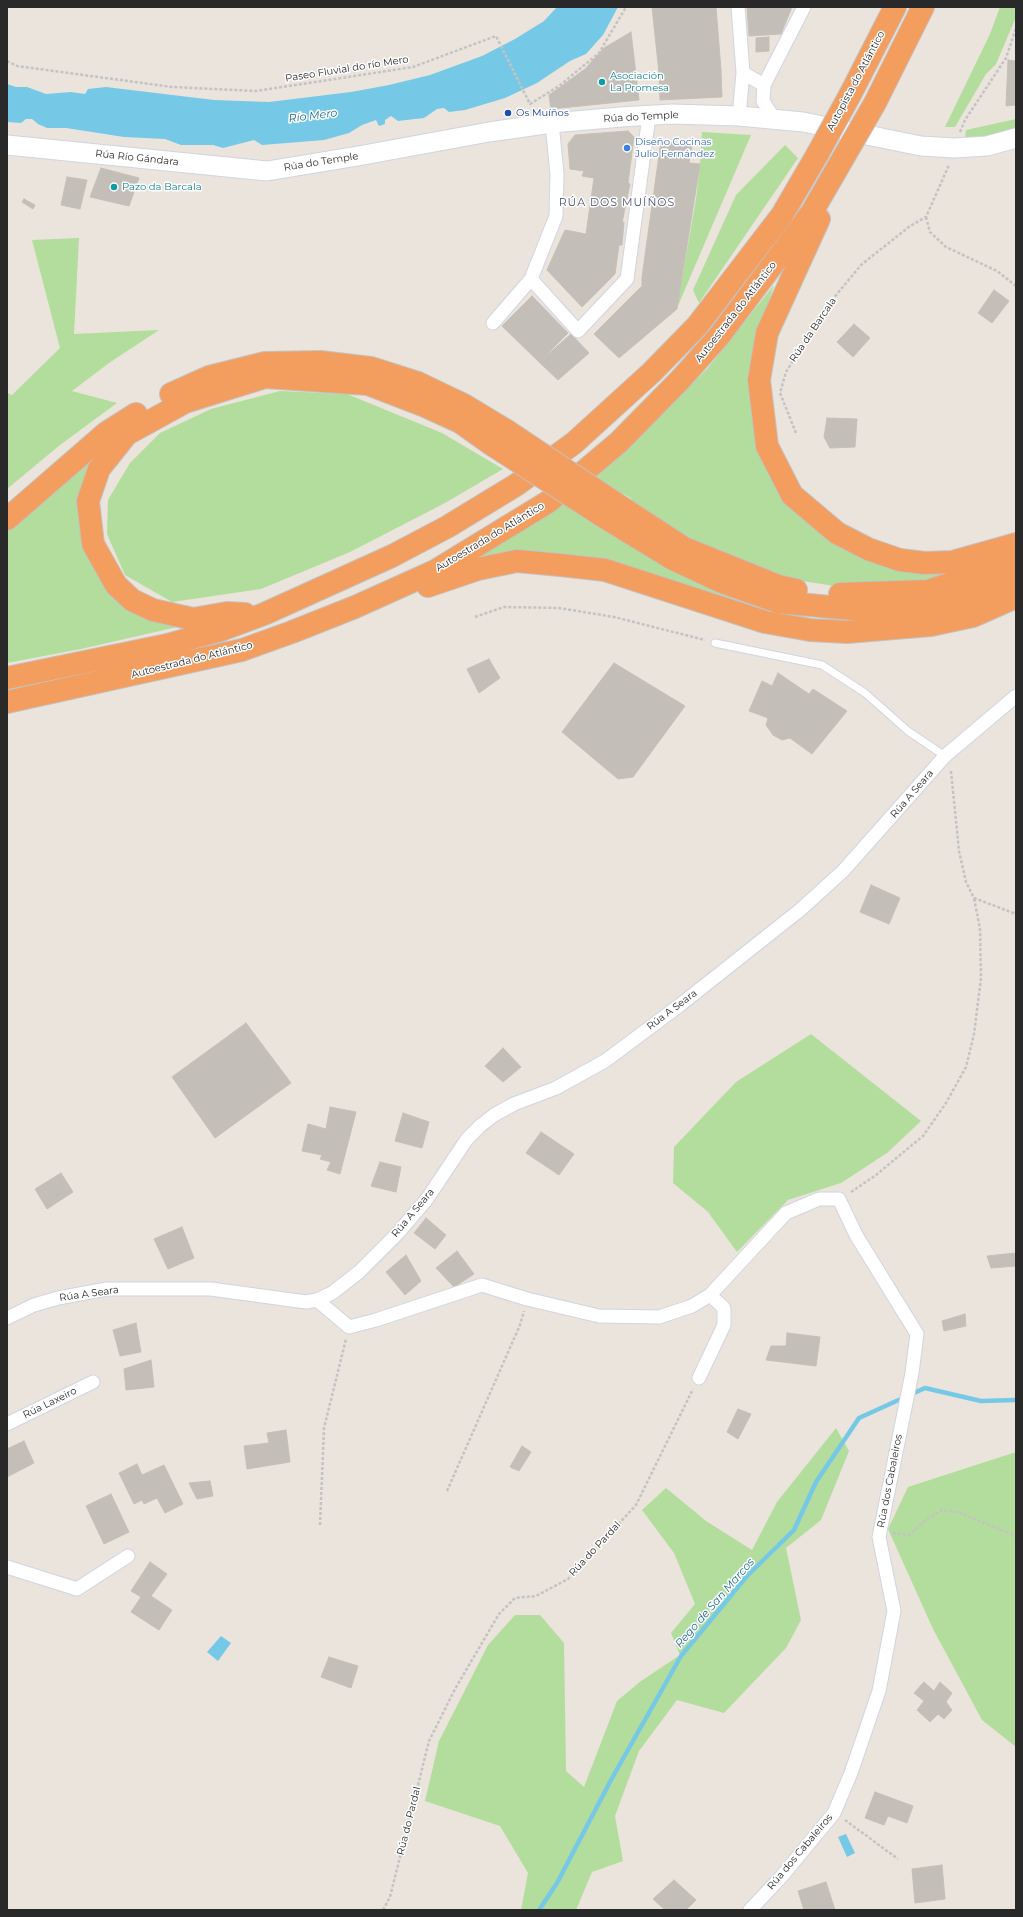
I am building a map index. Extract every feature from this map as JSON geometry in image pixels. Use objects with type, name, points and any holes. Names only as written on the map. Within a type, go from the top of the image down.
[{"type":"highway","name":"Autopista do Atlántico","points":[[817,156],[895,7]]},
{"type":"highway","points":[[923,7],[875,103],[838,167],[820,216],[767,333],[759,380],[767,446],[792,495],[837,533],[868,549],[900,560],[925,563],[952,562],[1016,544]]},
{"type":"highway","name":"Autoestrada do Atlántico","points":[[7,678],[167,645],[221,630],[264,614],[392,556],[447,527],[516,485],[574,443],[652,372],[696,326],[782,215],[817,156]]},
{"type":"highway","name":"Autoestrada do Atlántico","points":[[7,702],[242,650],[292,632],[356,607],[435,571],[548,502],[619,442],[680,380],[720,335],[812,212],[838,167]]},
{"type":"highway","points":[[7,519],[106,433],[156,401],[209,377],[265,363],[320,362],[371,368],[418,383],[464,405],[499,437],[608,509],[673,558],[722,582],[778,602],[852,609],[911,612],[1016,583]]},
{"type":"highway","points":[[264,614],[227,613],[193,619],[153,610],[132,600],[116,585],[93,544],[88,501],[99,469],[127,434],[184,402],[265,377],[368,384],[499,437]]},
{"type":"highway","points":[[608,509],[684,548],[778,586],[818,594],[865,595],[928,591],[1016,561]]},
{"type":"highway","points":[[356,607],[383,600],[478,569],[517,561],[605,570],[765,622],[810,630],[847,632],[931,625],[973,616],[1016,597]]},
{"type":"main road","name":"Rúa do Temple","points":[[266,170],[358,156],[489,132],[552,123],[672,114],[739,116],[803,122],[921,146],[954,148],[987,146],[1016,138]]},
{"type":"main road","name":"Rúa Río Gándara","points":[[7,145],[266,170]]},
{"type":"street","points":[[738,7],[743,73],[739,116]]},
{"type":"street","points":[[774,119],[763,101],[764,85],[804,7]]},
{"type":"street","points":[[743,73],[764,85]]},
{"type":"street","points":[[531,279],[578,331],[627,279],[649,116]]},
{"type":"street","points":[[493,323],[531,279],[556,216],[557,174],[552,123]]},
{"type":"street","name":"Rúa A Seara","points":[[7,1318],[34,1305],[58,1298],[107,1289],[211,1289],[306,1302],[317,1300],[332,1293],[359,1272],[397,1234],[427,1199],[467,1139],[480,1126],[494,1114],[514,1104],[556,1088],[604,1061],[680,1005],[800,910],[843,871],[945,756],[1016,696]]},
{"type":"street","points":[[317,1300],[349,1326],[376,1320],[482,1285],[527,1299],[599,1316],[659,1317],[692,1306],[710,1295],[786,1213],[820,1199],[840,1199]]},
{"type":"street","name":"Rúa dos Cabaleiros","points":[[750,1910],[782,1876],[834,1813],[851,1773],[879,1691],[894,1611],[879,1537],[910,1384],[917,1334],[856,1234],[840,1199]]},
{"type":"street","points":[[699,1378],[724,1325],[724,1308],[710,1295]]},
{"type":"street","name":"Rúa Laxeiro","points":[[7,1424],[93,1382]]},
{"type":"street","points":[[7,1567],[77,1589],[128,1556]]},
{"type":"lane","points":[[714,643],[822,665],[865,693],[908,731],[945,756]]},
{"type":"path","name":"Paseo Fluvial do río Mero","points":[[7,61],[17,66],[172,87],[256,91],[412,67],[496,36],[530,104],[559,86],[598,53],[626,7]]},
{"type":"path","points":[[1016,28],[1006,58],[964,120],[945,175],[926,217],[930,232],[946,247],[997,272],[1016,286]]},
{"type":"path","name":"Rúa da Barcala","points":[[796,433],[780,393],[786,372],[823,311],[861,265],[910,226],[926,217]]},
{"type":"path","points":[[475,617],[504,607],[559,608],[614,617],[714,643]]},
{"type":"path","points":[[840,1199],[876,1175],[923,1136],[946,1103],[966,1066],[974,1034],[980,978],[980,929],[974,898],[966,882],[959,851],[951,770],[945,756]]},
{"type":"path","points":[[974,898],[1016,914]]},
{"type":"path","points":[[447,1491],[520,1325],[527,1299]]},
{"type":"path","points":[[320,1525],[324,1428],[349,1326]]},
{"type":"path","name":"Rúa do Pardal","points":[[383,1910],[390,1897],[429,1741],[455,1689],[499,1614],[515,1598],[536,1596],[568,1579],[636,1505],[699,1378]]},
{"type":"path","points":[[882,1524],[894,1534],[909,1535],[926,1520],[942,1510],[960,1513],[1016,1536]]},
{"type":"path","points":[[834,1813],[898,1859]]},
{"type":"green space","points":[[1000,7],[1016,7],[1016,17],[996,64],[986,74],[955,127],[945,127],[990,34]]},
{"type":"green space","points":[[1016,119],[1016,129],[993,136],[965,138],[966,130]]},
{"type":"green space","points":[[702,132],[751,135],[677,308],[696,199]]},
{"type":"green space","points":[[785,145],[798,158],[699,303],[693,290],[736,195]]},
{"type":"green space","points":[[79,238],[74,334],[159,330],[109,363],[72,391],[117,403],[60,445],[7,489],[7,393],[12,395],[60,348],[32,240]]},
{"type":"green space","points":[[774,285],[754,347],[790,502],[943,573],[939,578],[919,582],[841,587],[796,580],[772,574],[709,548],[674,529],[630,501],[632,499],[624,494],[592,519],[713,590],[768,609],[816,619],[838,621],[837,624],[768,614],[640,574],[462,564],[651,424],[707,369]]},
{"type":"green space","points":[[280,391],[347,394],[442,433],[503,469],[445,503],[350,552],[261,589],[172,602],[125,575],[107,534],[108,500],[130,463],[160,433],[211,409]]},
{"type":"green space","points":[[93,455],[101,461],[95,566],[186,625],[81,649],[7,663],[7,528]]},
{"type":"green space","points":[[811,1034],[921,1121],[887,1153],[841,1183],[788,1200],[737,1252],[708,1212],[673,1183],[674,1147],[736,1082]]},
{"type":"green space","points":[[836,1428],[849,1451],[821,1520],[786,1548],[801,1620],[786,1648],[724,1713],[677,1700],[639,1751],[615,1816],[623,1861],[592,1872],[576,1910],[521,1910],[528,1873],[500,1826],[425,1801],[439,1741],[488,1645],[515,1615],[540,1615],[564,1643],[566,1771],[584,1787],[617,1701],[641,1681],[680,1655],[671,1633],[695,1604],[674,1553],[642,1510],[666,1488],[706,1521],[752,1550],[777,1502]]},
{"type":"green space","points":[[1016,1452],[1016,1747],[982,1720],[933,1629],[888,1529],[908,1487]]},
{"type":"water","name":"Río Mero","points":[[557,7],[618,7],[603,35],[586,54],[570,61],[537,83],[505,98],[465,110],[449,112],[444,108],[437,109],[424,118],[398,121],[391,116],[385,120],[385,124],[379,126],[376,120],[362,125],[349,133],[324,140],[262,145],[254,140],[223,148],[213,145],[181,145],[165,139],[124,137],[66,128],[47,128],[38,124],[32,119],[26,119],[21,123],[7,122],[7,84],[16,87],[27,87],[46,94],[71,92],[85,94],[88,89],[106,87],[214,100],[269,102],[351,92],[389,85],[430,75],[482,56],[515,39],[544,21]]},
{"type":"water","points":[[221,1636],[231,1643],[218,1661],[207,1652]]},
{"type":"water","points":[[846,1834],[855,1853],[847,1857],[838,1837]]},
{"type":"building","points":[[652,7],[716,7],[721,70],[659,73]]},
{"type":"building","points":[[747,7],[792,7],[781,34],[749,36]]},
{"type":"building","name":"Asociación La Promesa","points":[[631,32],[639,100],[551,109],[549,95],[585,69],[604,48]]},
{"type":"building","points":[[769,37],[769,51],[756,52],[756,38]]},
{"type":"building","points":[[1008,60],[1016,61],[1015,105],[1006,106]]},
{"type":"building","points":[[721,70],[722,97],[660,100],[659,73]]},
{"type":"building","points":[[628,131],[634,137],[628,183],[630,184],[622,223],[624,222],[622,245],[619,245],[615,274],[582,307],[547,270],[565,230],[586,234],[594,178],[582,176],[584,171],[570,169],[568,144],[575,135]]},
{"type":"building","points":[[661,141],[692,146],[689,163],[700,164],[677,309],[619,358],[594,334],[642,286]]},
{"type":"building","name":"Pazo da Barcala","points":[[101,168],[139,178],[129,206],[90,197]]},
{"type":"building","points":[[67,177],[87,180],[80,209],[61,205]]},
{"type":"building","points":[[24,199],[35,205],[33,209],[22,202]]},
{"type":"building","points":[[994,290],[1009,301],[992,323],[978,313]]},
{"type":"building","points":[[532,296],[568,333],[539,362],[502,326]]},
{"type":"building","points":[[854,324],[870,338],[853,357],[837,342]]},
{"type":"building","points":[[571,334],[589,353],[558,380],[539,362]]},
{"type":"building","points":[[827,418],[857,419],[855,447],[830,448],[824,437]]},
{"type":"building","points":[[489,659],[500,678],[479,693],[467,669]]},
{"type":"building","points":[[614,663],[685,706],[633,777],[618,779],[562,732]]},
{"type":"building","points":[[778,673],[809,694],[813,689],[847,711],[812,754],[790,738],[782,740],[773,735],[766,725],[768,718],[749,711],[762,681],[772,686]]},
{"type":"building","points":[[871,885],[900,898],[889,924],[860,912]]},
{"type":"building","points":[[246,1023],[291,1083],[215,1138],[172,1077]]},
{"type":"building","points":[[503,1048],[521,1067],[503,1082],[485,1066]]},
{"type":"building","points":[[330,1107],[356,1112],[340,1174],[327,1170],[331,1162],[320,1159],[322,1155],[302,1151],[308,1124],[326,1129]]},
{"type":"building","points":[[403,1113],[429,1122],[422,1148],[395,1141]]},
{"type":"building","points":[[541,1132],[574,1154],[559,1175],[526,1153]]},
{"type":"building","points":[[380,1162],[401,1167],[396,1192],[371,1186]]},
{"type":"building","points":[[61,1173],[73,1192],[47,1209],[35,1189]]},
{"type":"building","points":[[426,1218],[446,1235],[435,1249],[414,1233]]},
{"type":"building","points":[[182,1227],[194,1258],[168,1269],[154,1239]]},
{"type":"building","points":[[457,1251],[474,1274],[454,1287],[436,1268]]},
{"type":"building","points":[[1016,1253],[1016,1266],[991,1268],[987,1256]]},
{"type":"building","points":[[406,1255],[421,1281],[405,1295],[386,1272]]},
{"type":"building","points":[[965,1314],[966,1326],[944,1331],[942,1321]]},
{"type":"building","points":[[136,1323],[141,1352],[120,1356],[113,1330]]},
{"type":"building","points":[[787,1333],[820,1337],[816,1366],[766,1360],[771,1346],[786,1346]]},
{"type":"building","points":[[151,1360],[154,1387],[126,1390],[124,1369]]},
{"type":"building","points":[[738,1409],[751,1414],[738,1439],[727,1432]]},
{"type":"building","points":[[286,1430],[290,1462],[247,1469],[244,1446],[269,1443],[267,1433]]},
{"type":"building","points":[[24,1441],[34,1463],[7,1477],[7,1449]]},
{"type":"building","points":[[522,1446],[531,1452],[519,1471],[510,1467]]},
{"type":"building","points":[[137,1464],[142,1475],[164,1465],[183,1504],[165,1513],[157,1498],[144,1504],[142,1500],[134,1504],[119,1473]]},
{"type":"building","points":[[210,1481],[213,1496],[197,1499],[189,1483]]},
{"type":"building","points":[[111,1494],[129,1532],[104,1544],[86,1506]]},
{"type":"building","points":[[150,1562],[167,1574],[151,1596],[172,1610],[159,1630],[131,1612],[141,1597],[131,1591]]},
{"type":"building","points":[[329,1657],[358,1666],[351,1688],[321,1677]]},
{"type":"building","points":[[924,1682],[934,1691],[940,1682],[952,1693],[946,1702],[952,1710],[944,1719],[938,1714],[930,1722],[917,1710],[924,1701],[914,1693]]},
{"type":"building","points":[[875,1792],[913,1806],[907,1823],[888,1816],[884,1825],[865,1818]]},
{"type":"building","points":[[942,1865],[945,1899],[915,1903],[912,1869]]},
{"type":"building","points":[[674,1880],[696,1900],[686,1910],[665,1910],[653,1899]]},
{"type":"building","points":[[826,1882],[835,1910],[804,1910],[798,1891]]},
{"type":"waterway","name":"Rego de San Marcos","points":[[539,1910],[557,1883],[611,1780],[681,1656],[747,1576],[794,1530],[816,1482],[859,1418],[925,1388],[981,1401],[1016,1400]]},
{"type":"place","name":"Asociación La Promesa","points":[[602,82]]},
{"type":"place","name":"Os Muíños","points":[[508,113]]},
{"type":"place","name":"Diseño Cocinas Julio Fernández","points":[[627,148]]},
{"type":"place","name":"Pazo da Barcala","points":[[114,187]]},
{"type":"district","name":"RÚA DOS MUÍÑOS","points":[[617,203]]}]
